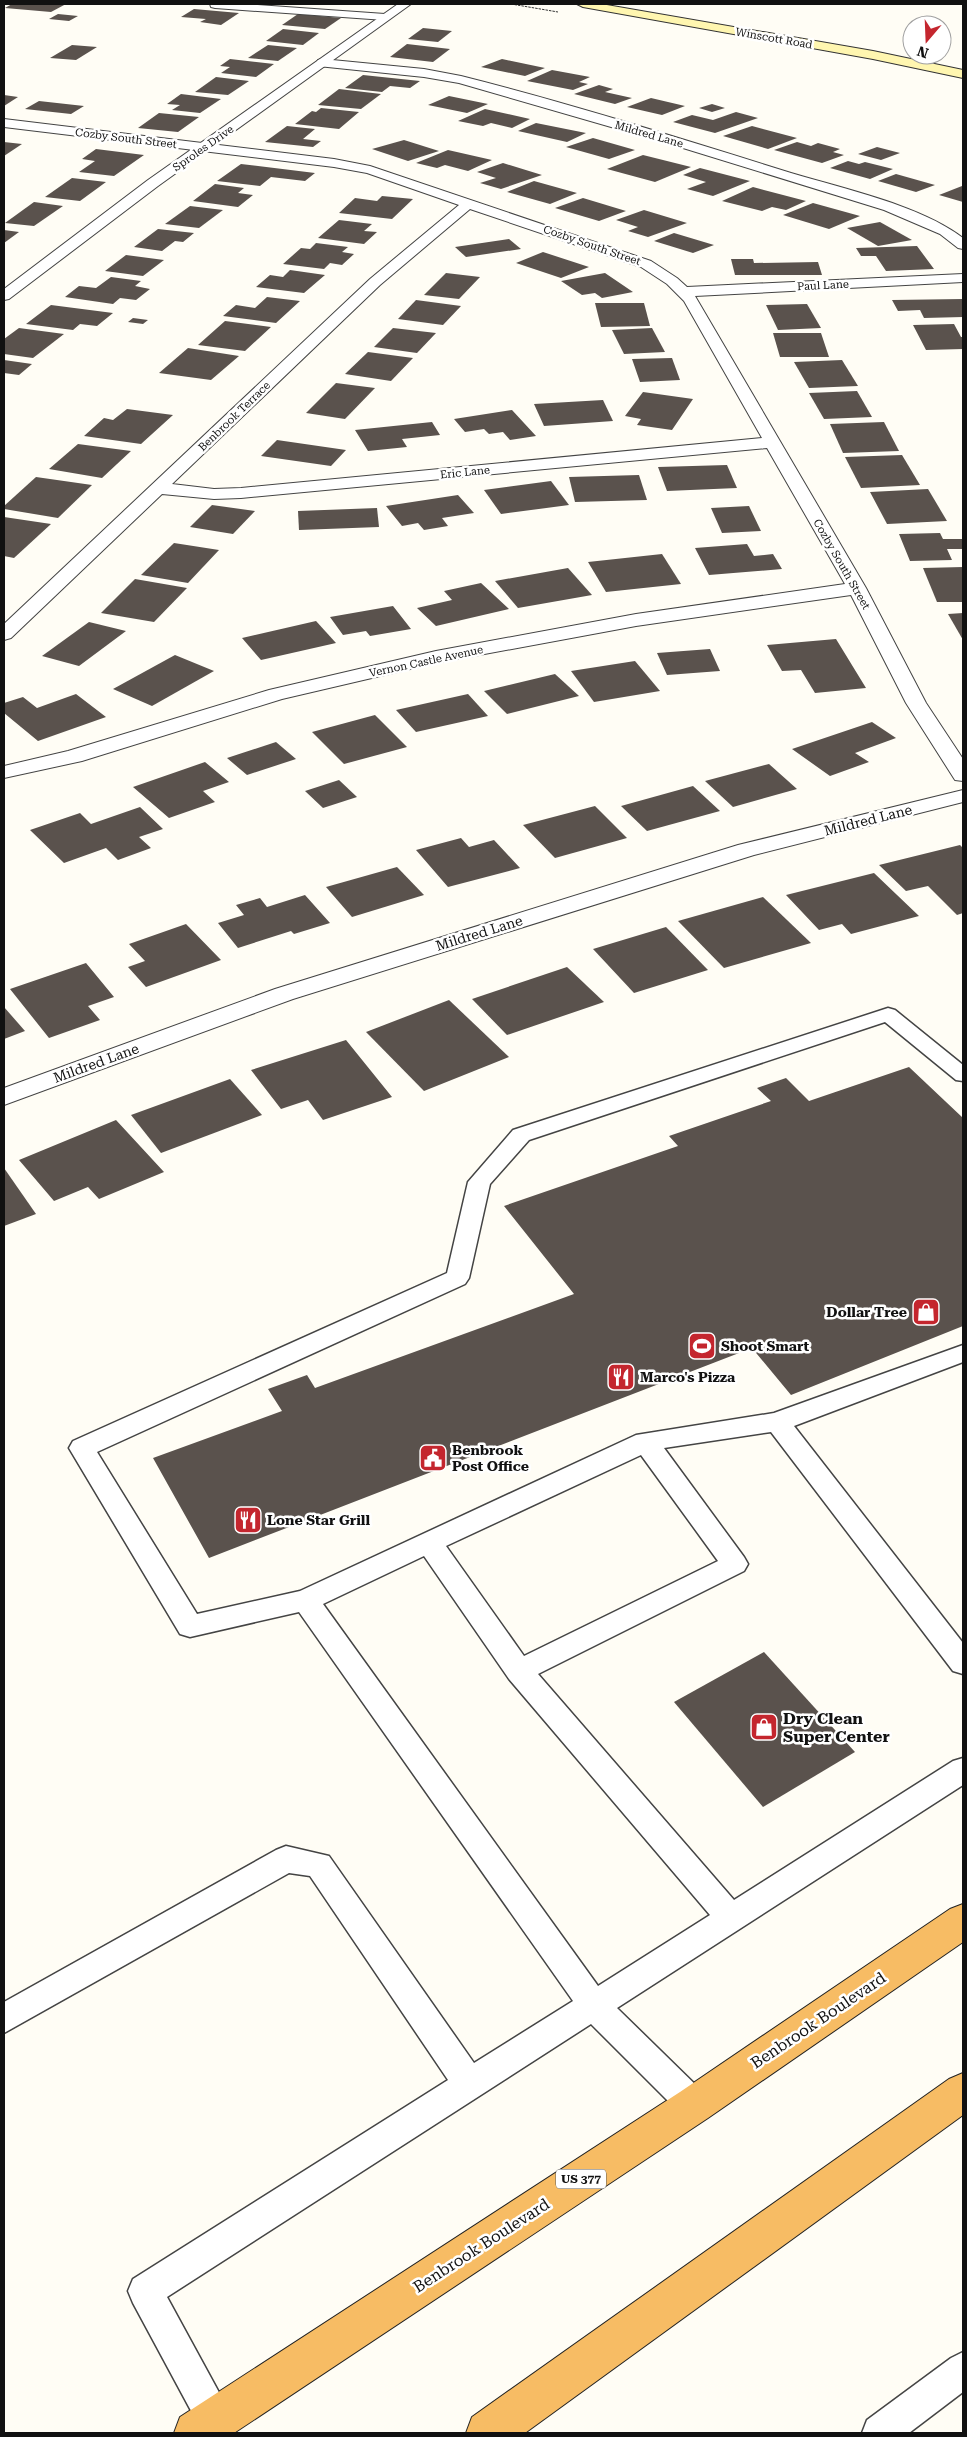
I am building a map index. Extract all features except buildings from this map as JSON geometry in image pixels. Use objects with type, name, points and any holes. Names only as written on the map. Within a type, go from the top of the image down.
[{"type":"highway","name":"Benbrook Boulevard","points":[[212,2429],[694,2105],[963,1921]]},
{"type":"highway","points":[[488,2433],[963,2092]]},
{"type":"main road","name":"Winscott Road","points":[[583,4],[873,55],[963,74]]},
{"type":"street","name":"Sproles Drive","points":[[4,296],[203,147],[384,16],[405,4]]},
{"type":"street","points":[[215,5],[384,16]]},
{"type":"street","name":"Mildred Lane","points":[[322,62],[424,73],[480,85],[889,207],[945,231],[963,245]]},
{"type":"street","name":"Cozby South Street","points":[[4,124],[334,163],[361,168],[646,264],[672,281],[690,299],[857,588],[916,703],[963,775]]},
{"type":"street","name":"Benbrook Terrace","points":[[4,634],[375,282],[469,203]]},
{"type":"street","name":"Paul Lane","points":[[683,292],[963,278]]},
{"type":"street","name":"Eric Lane","points":[[159,488],[214,494],[241,494],[772,442]]},
{"type":"street","name":"Vernon Castle Avenue","points":[[4,772],[74,756],[276,694],[436,657],[636,620],[857,588]]},
{"type":"street","name":"Mildred Lane","points":[[4,1097],[284,994],[746,850],[963,796]]},
{"type":"lane","points":[[963,1075],[888,1014],[521,1135],[479,1182],[458,1278],[82,1448],[190,1626],[305,1600],[645,1442],[777,1422],[963,1353]]},
{"type":"lane","points":[[777,1422],[963,1663]]},
{"type":"lane","points":[[519,1671],[735,1564],[645,1442]]},
{"type":"lane","points":[[428,1542],[519,1671],[732,1918]]},
{"type":"lane","points":[[305,1600],[594,2006],[694,2105]]},
{"type":"lane","points":[[212,2429],[145,2291],[963,1770]]},
{"type":"lane","points":[[4,2018],[286,1859],[319,1865],[469,2083]]},
{"type":"lane","points":[[880,2433],[963,2370]]},
{"type":"place","name":"Dollar Tree","points":[[926,1312]]},
{"type":"place","name":"Shoot Smart","points":[[702,1346]]},
{"type":"place","name":"Marco's Pizza","points":[[621,1377]]},
{"type":"place","name":"Benbrook Post Office","points":[[433,1458]]},
{"type":"place","name":"Lone Star Grill","points":[[248,1520]]},
{"type":"place","name":"Dry Clean Super Center","points":[[764,1727]]}]
